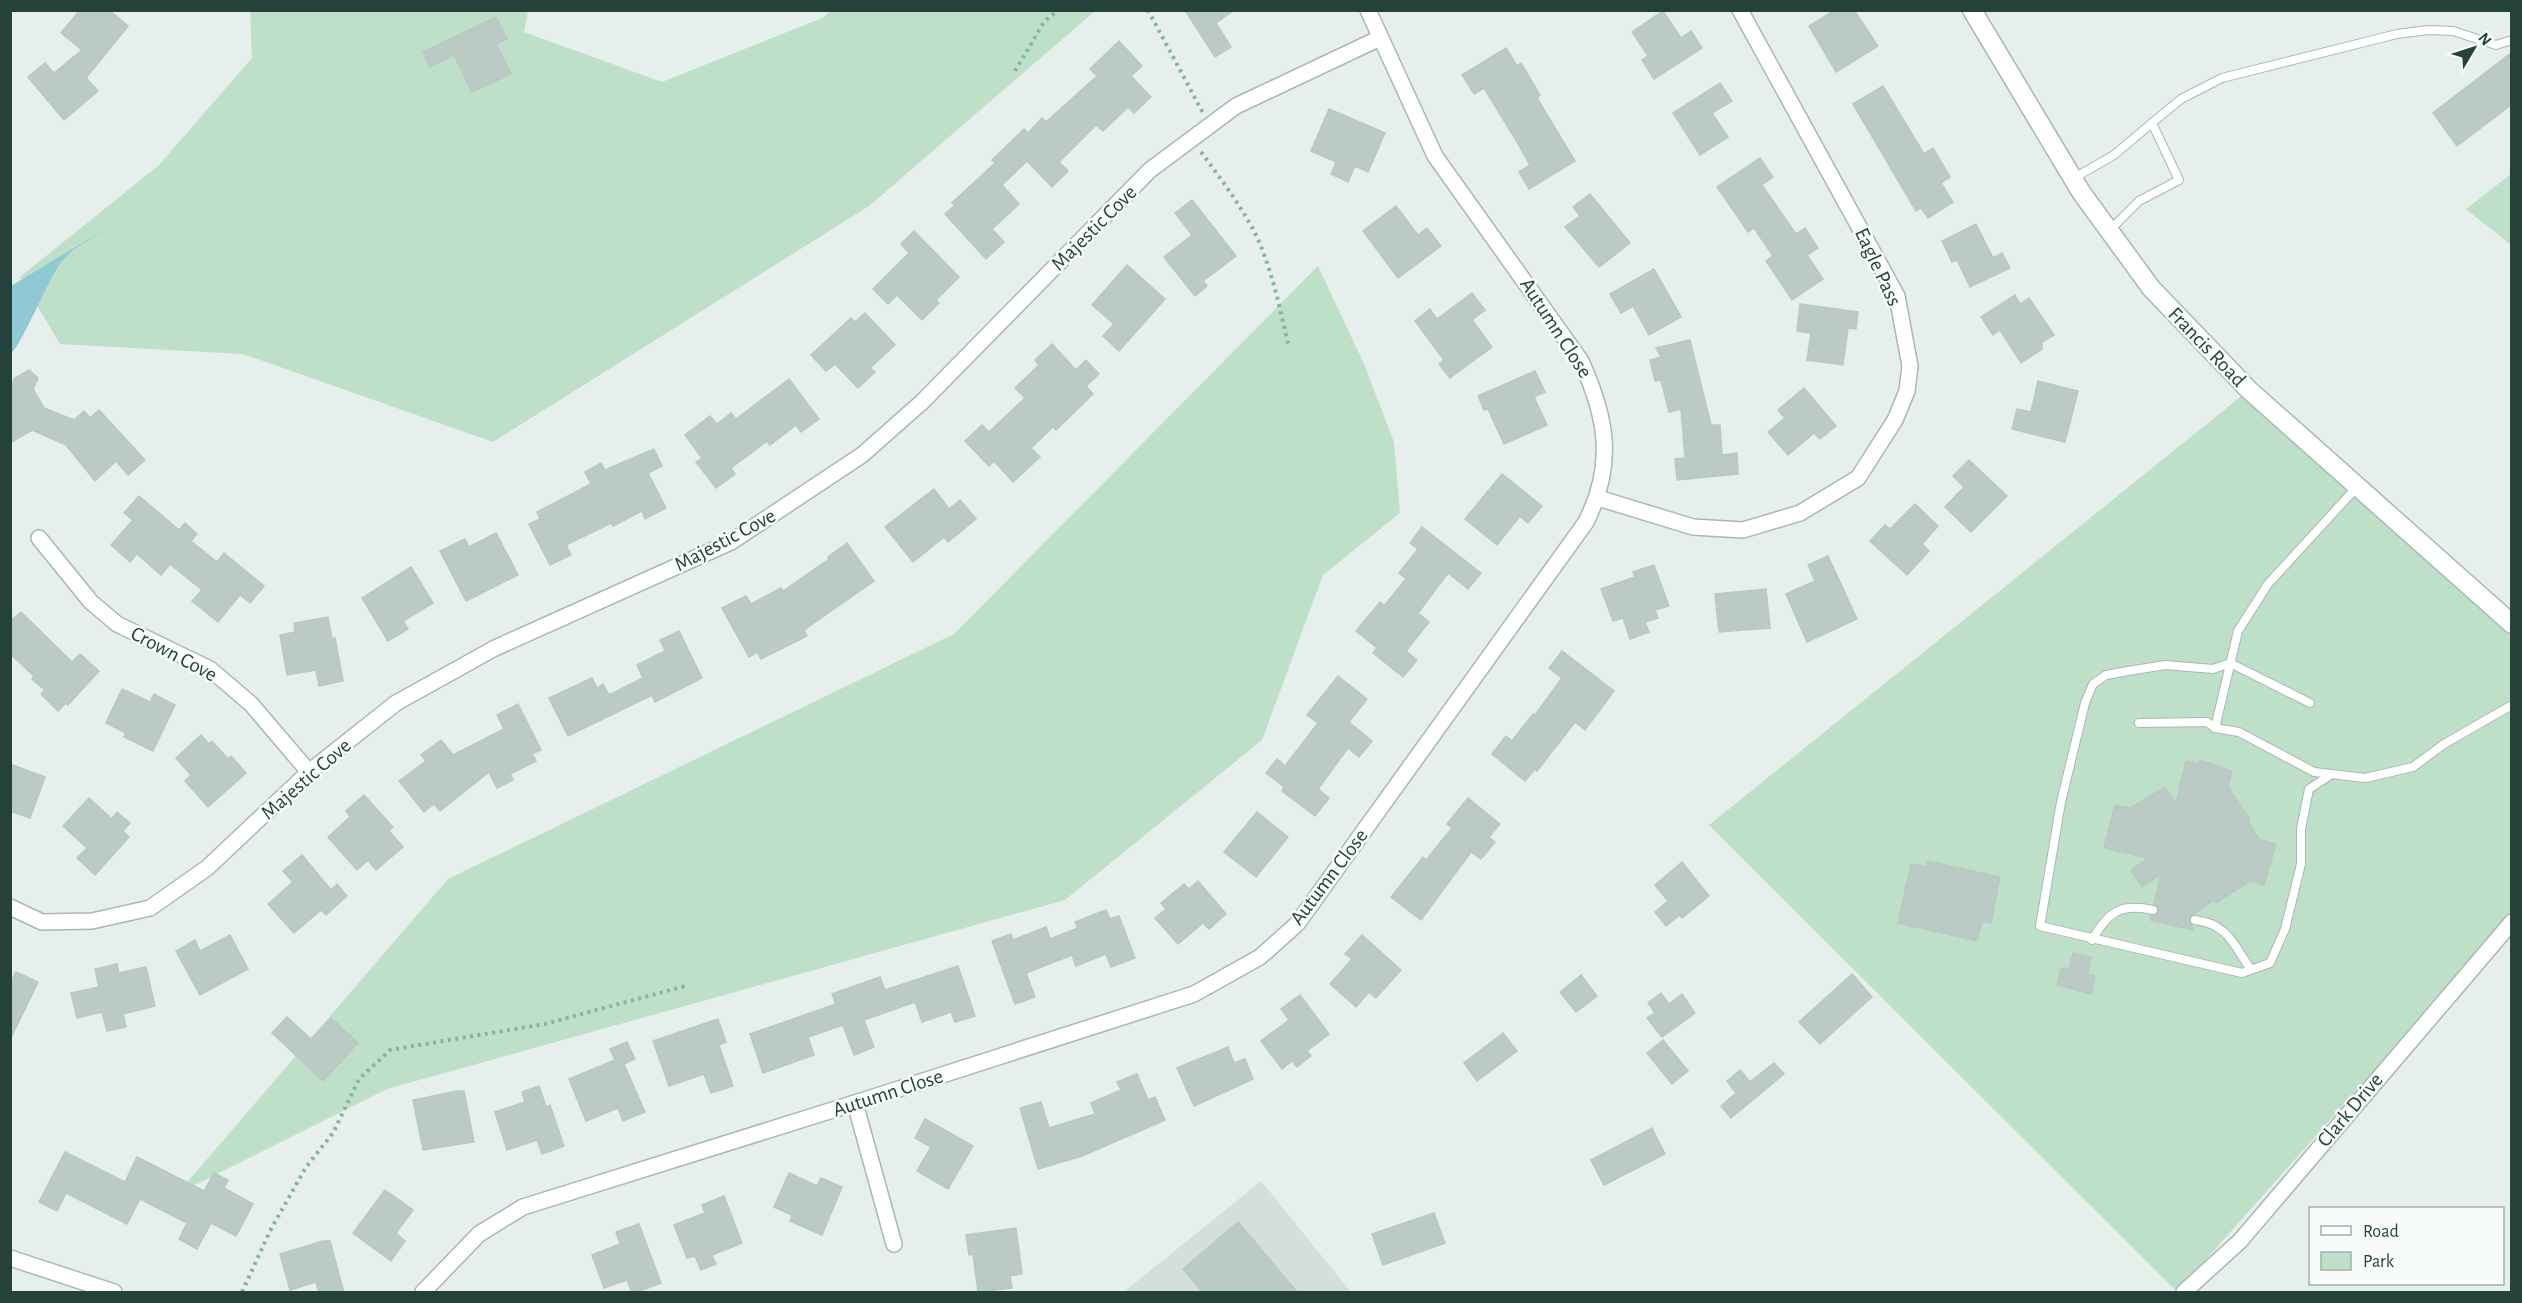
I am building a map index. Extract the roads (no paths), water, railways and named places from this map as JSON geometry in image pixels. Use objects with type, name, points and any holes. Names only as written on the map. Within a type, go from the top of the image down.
[{"type":"street","name":"Autumn Close","points":[[423,1293],[479,1234],[523,1207],[1194,994],[1260,957],[1297,924],[1586,522],[1598,498],[1606,446],[1598,397],[1581,360],[1435,156],[1368,10]]},
{"type":"street","name":"Eagle Pass","points":[[1598,498],[1694,526],[1743,530],[1800,513],[1858,478],[1895,420],[1907,391],[1910,366],[1897,296],[1740,10]]},
{"type":"street","name":"Francis Road","points":[[1972,10],[2073,179],[2151,288],[2249,390],[2356,488],[2511,624]]},
{"type":"street","name":"Majestic Cove","points":[[10,907],[42,922],[92,921],[150,908],[207,868],[309,772],[396,703],[495,648],[732,542],[798,500],[862,455],[922,402],[1150,170],[1236,106],[1380,38]]},
{"type":"street","name":"Crown Cove","points":[[39,537],[91,602],[117,624],[210,669],[250,704],[309,772]]},
{"type":"street","name":"Clark Drive","points":[[2184,1293],[2240,1241],[2511,922]]},
{"type":"street","points":[[855,1103],[894,1244]]},
{"type":"street","points":[[10,1258],[114,1293]]},
{"type":"lane","points":[[2073,179],[2114,155],[2181,99],[2222,78],[2397,34],[2436,30],[2453,31],[2496,45],[2511,40]]},
{"type":"lane","points":[[2109,231],[2139,201],[2179,180],[2152,123]]},
{"type":"lane","points":[[2215,728],[2238,631],[2268,584],[2356,488]]},
{"type":"lane","points":[[2310,703],[2230,663],[2213,669],[2165,665],[2106,675],[2093,684],[2085,703],[2061,802],[2040,926],[2092,940],[2242,973],[2270,963],[2281,938],[2301,864],[2301,829],[2309,789],[2332,774]]},
{"type":"lane","points":[[2139,723],[2207,722],[2215,728],[2239,732],[2314,772],[2365,778],[2413,767],[2444,744],[2511,705]]},
{"type":"lane","points":[[2092,940],[2104,919],[2124,908],[2153,910]]},
{"type":"lane","points":[[2195,920],[2218,926],[2231,939],[2251,970]]},
{"type":"water","points":[[107,228],[77,247],[62,261],[16,348],[11,353],[11,286]]}]
